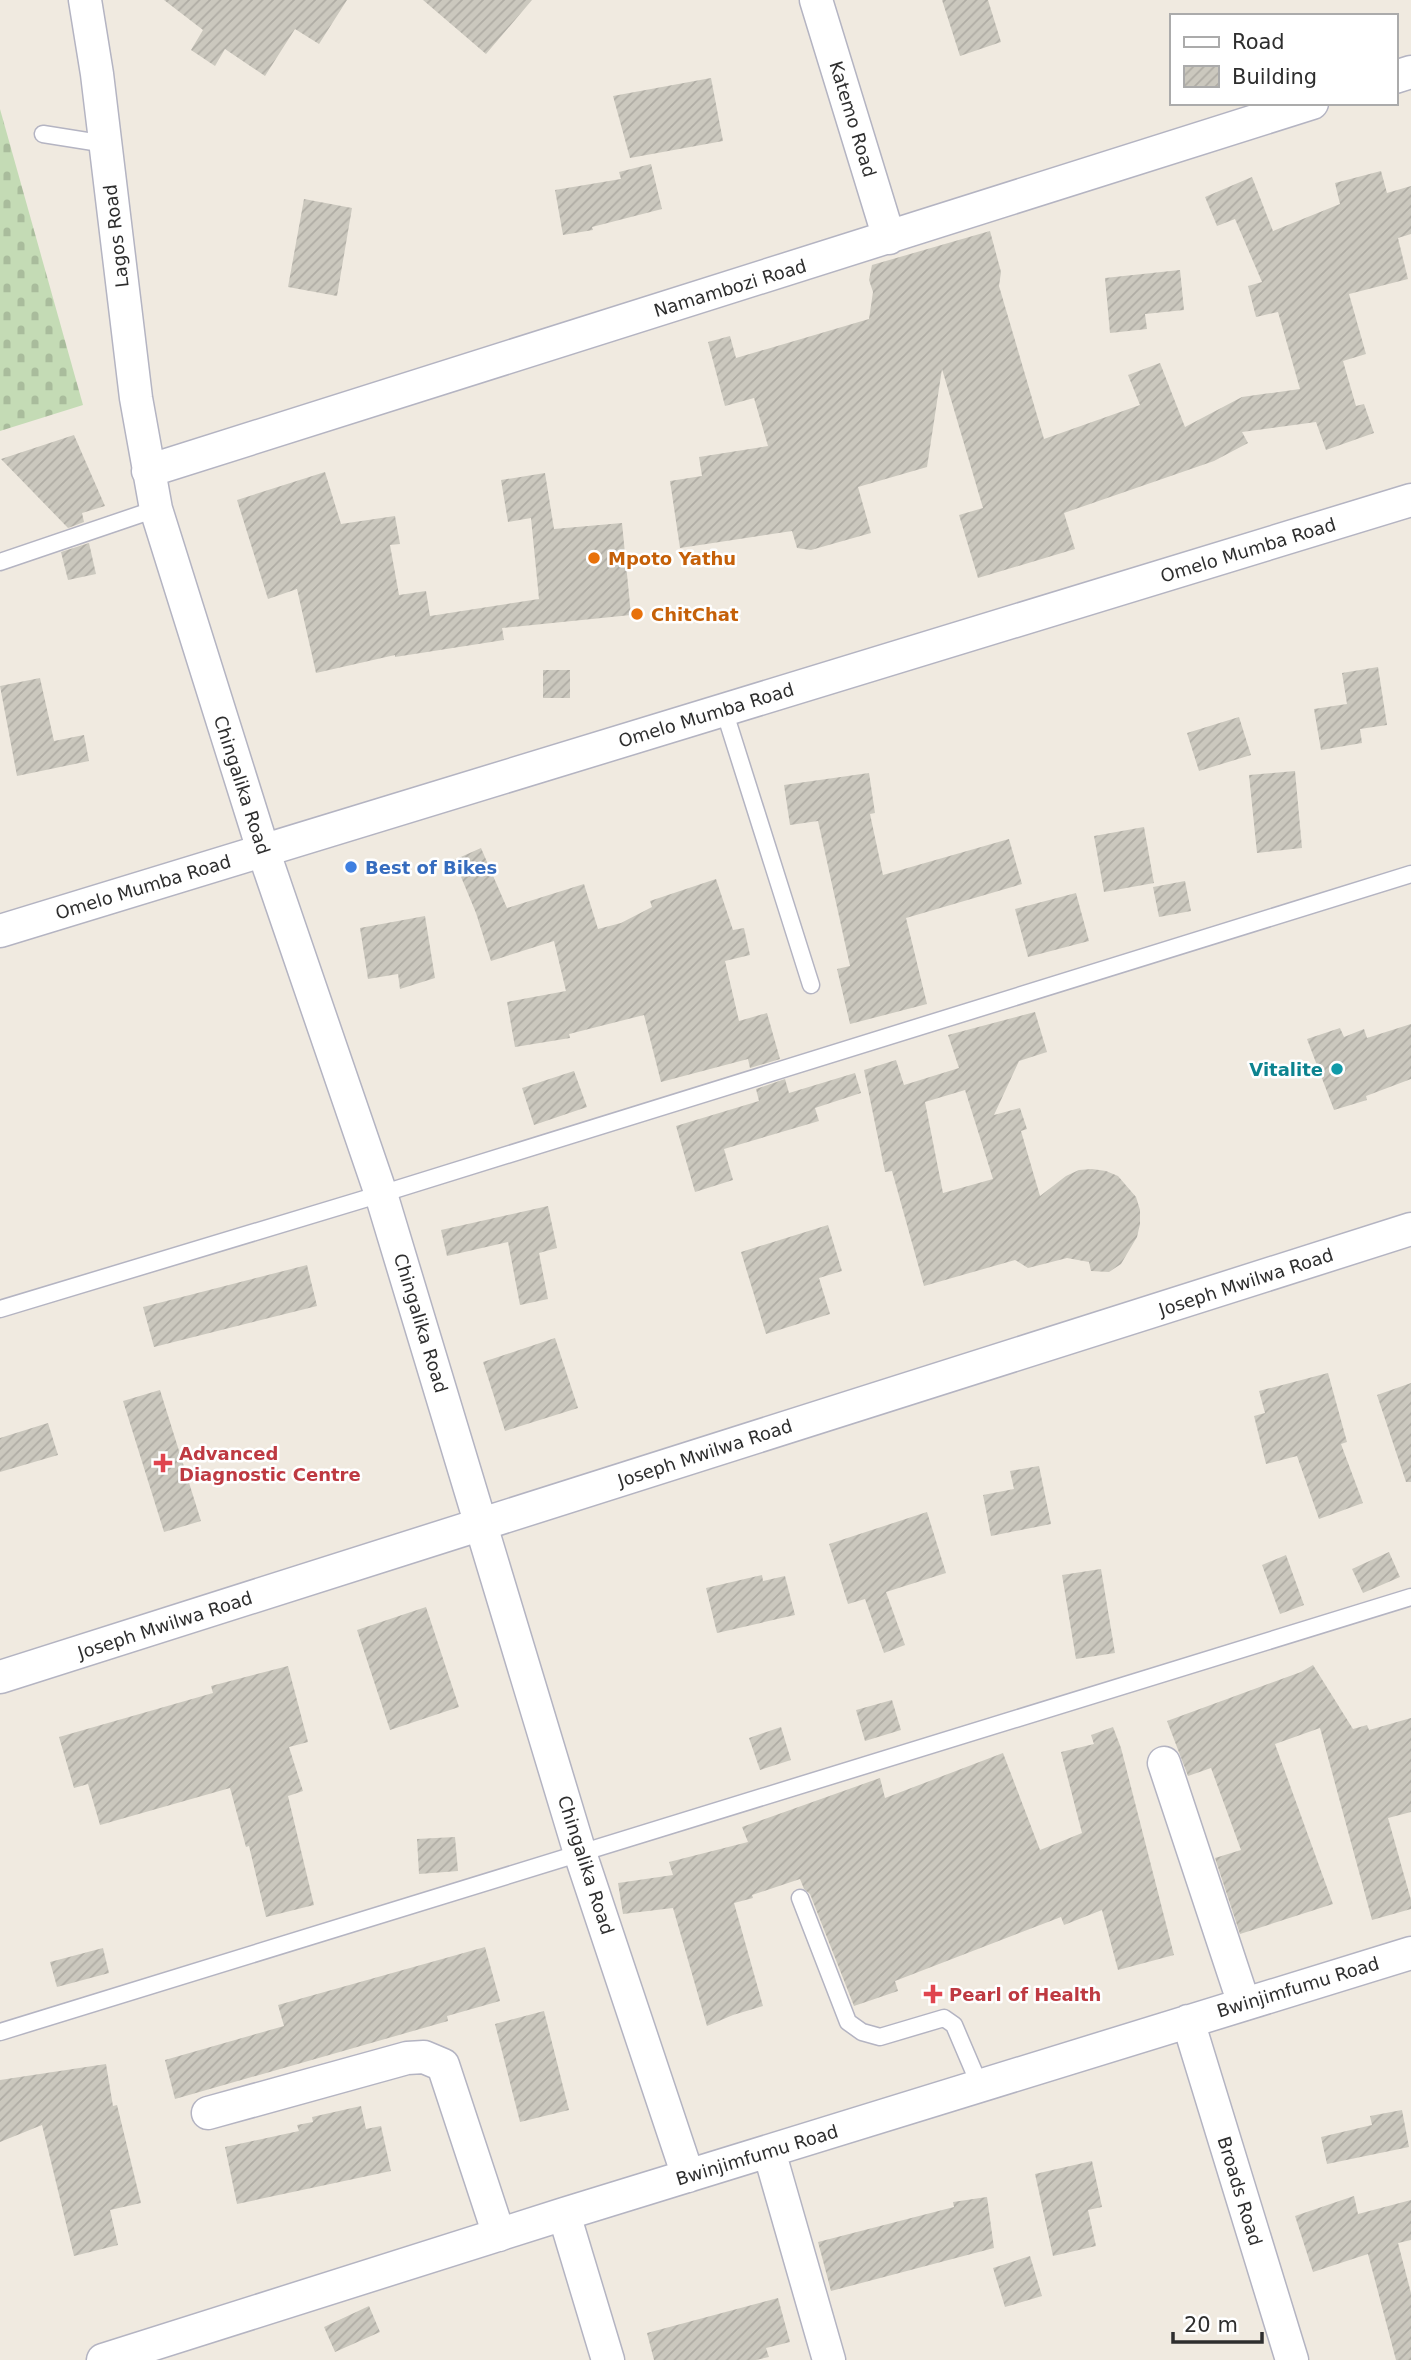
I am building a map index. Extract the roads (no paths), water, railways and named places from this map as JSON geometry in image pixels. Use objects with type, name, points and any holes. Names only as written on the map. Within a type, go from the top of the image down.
[{"type":"street","name":"Lagos Road","points":[[85,0],[106,144],[136,398],[148,471]]},
{"type":"street","name":"Katemo Road","points":[[816,0],[889,238]]},
{"type":"street","name":"Namambozi Road","points":[[148,471],[1306,105]]},
{"type":"street","name":"Chingalika Road","points":[[148,471],[156,509],[263,850],[381,1194],[580,1853],[688,2176]]},
{"type":"street","name":"Omelo Mumba Road","points":[[0,930],[1411,500]]},
{"type":"street","name":"Joseph Mwilwa Road","points":[[0,1677],[1411,1229]]},
{"type":"street","points":[[1164,1763],[1244,2004]]},
{"type":"street","name":"Bwinjimfumu Road","points":[[103,2360],[564,2214],[1411,1952]]},
{"type":"street","name":"Broads Road","points":[[1188,2021],[1292,2360]]},
{"type":"street","points":[[208,2113],[407,2058],[424,2057],[443,2065],[499,2235]]},
{"type":"street","points":[[769,2151],[829,2360]]},
{"type":"street","points":[[564,2214],[608,2360]]},
{"type":"lane","points":[[43,134],[106,144]]},
{"type":"lane","points":[[0,562],[156,509]]},
{"type":"lane","points":[[724,710],[811,985]]},
{"type":"lane","points":[[0,1309],[381,1194],[1411,874]]},
{"type":"lane","points":[[0,2032],[1411,1597]]},
{"type":"lane","points":[[800,1898],[849,2022],[862,2032],[880,2037],[944,2018],[954,2025],[980,2086]]},
{"type":"place","name":"Mpoto Yathu","points":[[594,558]]},
{"type":"place","name":"ChitChat","points":[[637,614]]},
{"type":"place","name":"Best of Bikes","points":[[351,867]]},
{"type":"place","name":"Vitalite","points":[[1337,1069]]},
{"type":"place","name":"Advanced Diagnostic Centre","points":[[163,1463]]},
{"type":"place","name":"Pearl of Health","points":[[933,1994]]}]
